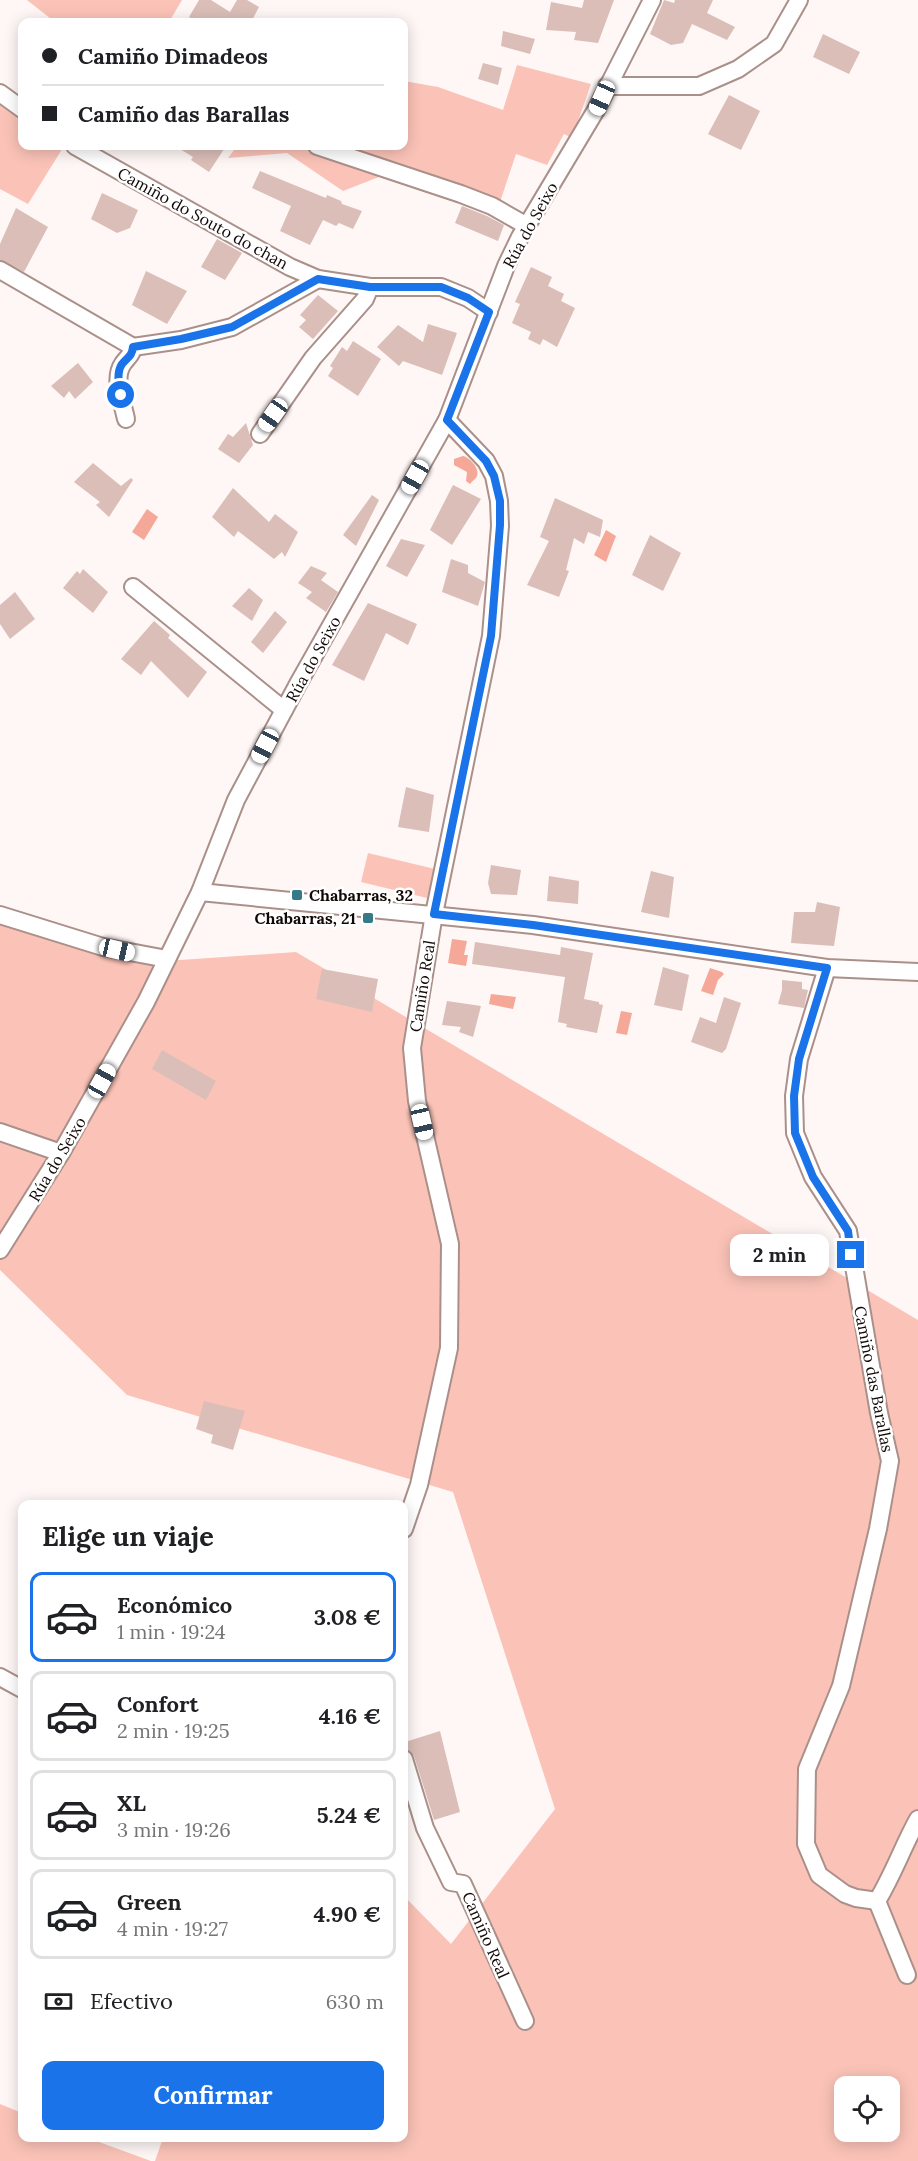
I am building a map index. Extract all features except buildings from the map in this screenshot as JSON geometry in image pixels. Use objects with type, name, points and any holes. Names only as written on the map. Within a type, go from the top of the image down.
[{"type":"street","name":"Rúa do Seixo","points":[[0,1250],[61,1153],[132,1028],[200,892],[236,800],[447,420],[506,266],[596,110],[652,0]]},
{"type":"street","points":[[607,86],[699,86],[738,69],[774,44],[799,0]]},
{"type":"street","points":[[0,93],[18,106]]},
{"type":"street","name":"Camiño do Souto do chan","points":[[82,150],[291,267],[318,279],[370,287],[441,287],[468,298],[489,312]]},
{"type":"street","points":[[329,150],[482,202],[527,226]]},
{"type":"street","points":[[0,270],[133,347],[232,327],[318,279]]},
{"type":"street","points":[[260,434],[313,358],[366,298],[370,287]]},
{"type":"street","points":[[126,419],[118,379],[121,366],[132,355],[133,347]]},
{"type":"street","name":"Camiño Real","points":[[408,1517],[419,1485],[449,1348],[450,1244],[417,1101],[412,1048],[434,914],[491,636],[500,525],[500,501],[494,476],[486,461],[447,420]]},
{"type":"street","name":"Rúa do Seixo","points":[[133,587],[184,627],[260,693],[284,710]]},
{"type":"street","points":[[200,892],[533,925],[827,968],[918,972]]},
{"type":"street","points":[[0,915],[103,947],[167,959]]},
{"type":"street","name":"Camiño das Barallas","points":[[827,968],[799,1059],[794,1096],[795,1133],[813,1177],[848,1231],[879,1413],[890,1461],[878,1529],[841,1686],[807,1769],[806,1844],[819,1875],[845,1894],[877,1901]]},
{"type":"street","points":[[0,1132],[61,1153]]},
{"type":"street","points":[[0,1677],[18,1687]]},
{"type":"street","name":"Camiño Real","points":[[408,1772],[425,1828],[451,1882],[463,1884],[525,2020]]},
{"type":"street","points":[[907,1975],[877,1901],[918,1819]]},
{"type":"shaded area","points":[[27,0],[182,0],[171,18],[50,18]]},
{"type":"shaded area","points":[[517,65],[591,84],[572,138],[564,134],[547,165],[516,154],[499,205],[384,175],[343,191],[287,153],[228,158],[234,150],[408,150],[408,82],[438,87],[503,110]]},
{"type":"shaded area","points":[[0,98],[18,111],[18,150],[62,150],[28,204],[0,189]]},
{"type":"shaded area","points":[[463,456],[471,461],[478,473],[470,484],[466,481],[467,472],[454,465],[454,459]]},
{"type":"shaded area","points":[[147,509],[158,517],[144,540],[132,532]]},
{"type":"shaded area","points":[[606,530],[616,536],[606,562],[594,555]]},
{"type":"shaded area","points":[[368,853],[435,869],[427,898],[361,882]]},
{"type":"shaded area","points":[[0,921],[151,962],[296,952],[918,1320],[918,2161],[155,2161],[162,2142],[408,2142],[408,1900],[451,1944],[555,1809],[453,1492],[127,1395],[0,1270]]},
{"type":"shaded area","points":[[452,939],[467,941],[464,955],[468,955],[466,966],[448,963]]},
{"type":"shaded area","points":[[710,968],[724,974],[718,980],[713,995],[701,991]]},
{"type":"shaded area","points":[[491,994],[516,997],[513,1009],[489,1004]]},
{"type":"shaded area","points":[[621,1011],[632,1013],[627,1035],[616,1033]]},
{"type":"shaded area","points":[[0,2104],[18,2111],[18,2142],[99,2142],[151,2161],[0,2161]]},
{"type":"place","name":"Chabarras, 32","points":[[297,895]]},
{"type":"place","name":"Chabarras, 21","points":[[368,918]]},
{"type":"route","points":[[121,395],[118,379],[121,366],[132,355],[133,347],[232,327],[318,279],[370,287],[441,287],[468,298],[489,312],[447,420],[486,461],[494,476],[500,501],[500,525],[491,636],[434,914],[533,925],[827,968],[799,1059],[794,1096],[795,1133],[813,1177],[848,1231],[851,1255]]}]
